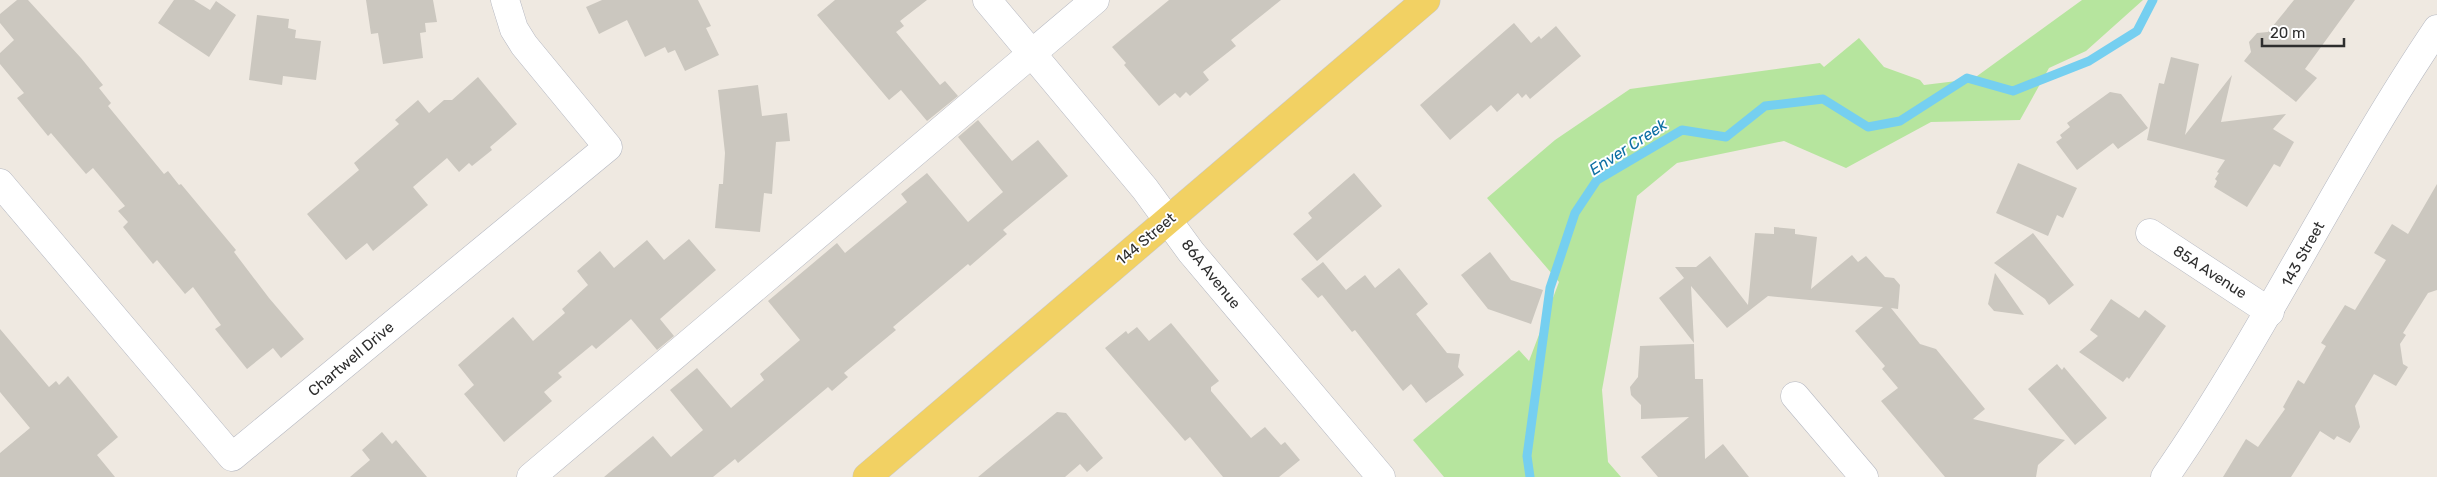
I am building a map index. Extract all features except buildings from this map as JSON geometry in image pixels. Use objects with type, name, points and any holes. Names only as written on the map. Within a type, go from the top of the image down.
[{"type":"main road","name":"144 Street","points":[[866,477],[1426,0]]},
{"type":"street","name":"Chartwell Drive","points":[[0,183],[232,457],[608,146],[524,45],[514,29],[505,0]]},
{"type":"street","name":"86A Avenue","points":[[987,0],[1145,189],[1191,252],[1381,477]]},
{"type":"street","points":[[532,477],[1095,0]]},
{"type":"street","name":"143 Street","points":[[2165,477],[2270,312],[2392,95],[2437,28]]},
{"type":"street","name":"85A Avenue","points":[[2150,233],[2270,312]]},
{"type":"street","points":[[1795,396],[1864,477]]},
{"type":"green space","points":[[2082,0],[2143,0],[2086,51],[2049,68],[2020,120],[1931,122],[1846,168],[1784,141],[1677,163],[1637,196],[1602,390],[1608,462],[1621,477],[1444,477],[1413,440],[1519,350],[1529,361],[1559,282],[1487,198],[1555,140],[1630,89],[1820,63],[1824,67],[1859,38],[1884,67],[1920,80],[1924,85],[1973,79]]},
{"type":"waterway","name":"Enver Creek","points":[[1530,477],[1527,456],[1550,288],[1575,213],[1597,180],[1682,130],[1726,137],[1765,106],[1823,99],[1868,127],[1900,121],[1967,78],[2013,91],[2089,61],[2137,31],[2153,0]]}]
